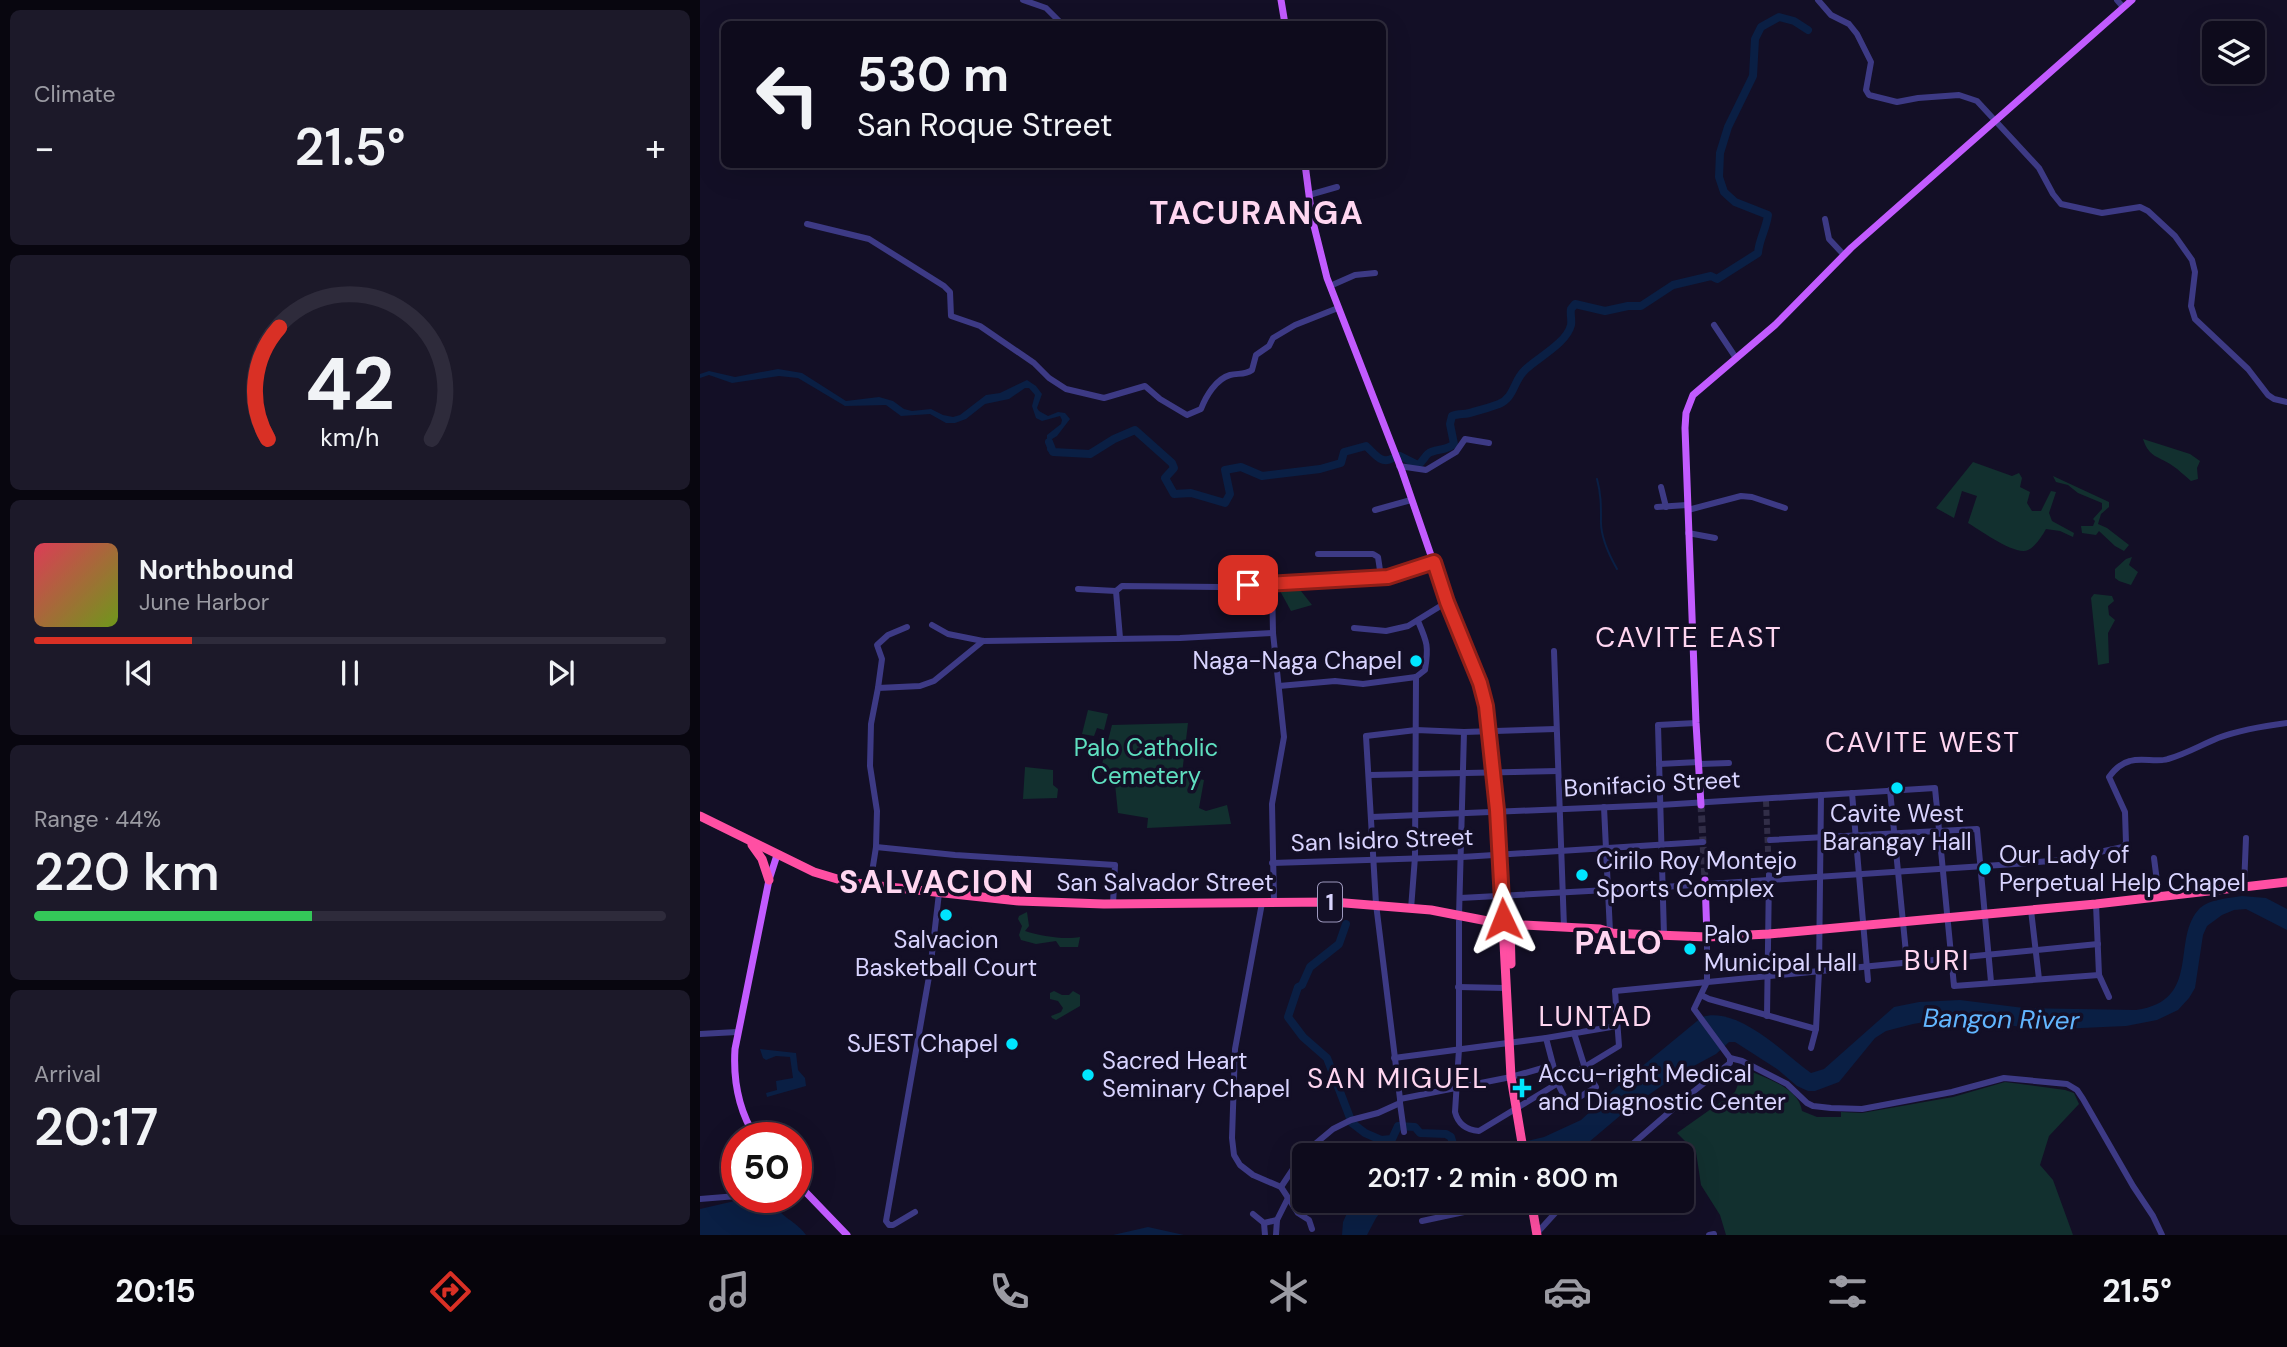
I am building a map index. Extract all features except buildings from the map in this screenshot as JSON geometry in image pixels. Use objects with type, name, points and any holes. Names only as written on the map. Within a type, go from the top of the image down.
[{"type":"highway","name":"1","points":[[700,816],[782,857]]},
{"type":"highway","points":[[748,841],[762,859],[769,880]]},
{"type":"highway","points":[[773,868],[782,857]]},
{"type":"highway","name":"San Salvador Street","points":[[782,857],[814,872],[844,881],[1019,901],[1113,904],[1376,904],[1422,911],[1431,916],[1507,927],[1599,934],[1610,932]]},
{"type":"highway","name":"San Salvador Street","points":[[1507,927],[1600,929],[1664,936],[1769,934],[2096,904],[2287,882]]},
{"type":"highway","points":[[1507,927],[1506,988],[1511,1077],[1522,1143]]},
{"type":"highway","points":[[1507,927],[1509,1043]]},
{"type":"highway","points":[[1533,1213],[1537,1234]]},
{"type":"main road","points":[[1281,0],[1284,21]]},
{"type":"main road","points":[[1701,804],[1685,428],[1686,413],[1693,395],[1775,325],[1844,255],[1996,121],[2120,3],[2132,0]]},
{"type":"main road","points":[[1306,168],[1312,218],[1330,286],[1398,462],[1447,602],[1480,683],[1486,706],[1494,773],[1502,895],[1507,927]]},
{"type":"main road","points":[[748,1122],[736,1087],[734,1069],[737,1032],[773,868]]},
{"type":"main road","points":[[1705,882],[1707,937]]},
{"type":"main road","points":[[812,1201],[847,1235]]},
{"type":"street","points":[[1023,0],[1046,8],[1059,21]]},
{"type":"street","points":[[1818,0],[1831,15],[1849,24],[1857,34],[1871,62],[1867,81],[1868,95],[1897,102],[1947,96],[1970,97],[1977,101],[2039,168],[2061,204],[2102,213],[2140,207],[2148,211],[2175,236],[2192,260],[2195,272],[2191,306],[2195,319],[2248,369],[2268,395],[2287,402]]},
{"type":"street","points":[[1309,195],[1337,187]]},
{"type":"street","points":[[1292,207],[1299,215],[1312,218]]},
{"type":"street","points":[[1825,219],[1829,239],[1844,255]]},
{"type":"street","points":[[807,224],[869,239],[944,286],[950,292],[951,316],[980,326],[1066,389],[1104,398],[1144,386],[1187,415],[1201,409],[1205,398],[1226,376],[1252,370],[1256,355],[1269,346],[1273,338],[1338,308]]},
{"type":"street","points":[[1330,286],[1355,275],[1375,273]]},
{"type":"street","points":[[1714,325],[1736,358]]},
{"type":"street","points":[[1398,462],[1426,470],[1456,452],[1465,439],[1489,443]]},
{"type":"street","points":[[1661,487],[1666,507]]},
{"type":"street","points":[[1657,508],[1687,507],[1741,496],[1752,497],[1785,509]]},
{"type":"street","points":[[1375,510],[1411,500]]},
{"type":"street","points":[[1688,533],[1715,538]]},
{"type":"street","points":[[1318,554],[1373,554],[1378,557],[1381,577]]},
{"type":"street","points":[[1078,589],[1116,591],[1122,586],[1220,587],[1381,577],[1434,562]]},
{"type":"street","points":[[1272,584],[1273,633],[1284,737],[1272,804],[1274,902]]},
{"type":"street","points":[[1116,591],[1120,638]]},
{"type":"street","points":[[1354,628],[1386,631],[1408,626],[1447,602]]},
{"type":"street","points":[[1279,686],[1335,681],[1363,684],[1416,677],[1425,670],[1428,653],[1418,621]]},
{"type":"street","points":[[932,625],[948,634],[983,641],[1180,638],[1273,633]]},
{"type":"street","points":[[870,885],[876,847],[877,811],[870,766],[871,724],[882,659],[877,645],[888,635],[907,627]]},
{"type":"street","points":[[878,688],[920,686],[934,681],[983,641]]},
{"type":"street","points":[[1554,652],[1564,927]]},
{"type":"street","points":[[1411,909],[1415,858],[1416,677]]},
{"type":"street","points":[[1664,936],[1658,724],[1696,723]]},
{"type":"street","points":[[1460,898],[1663,887],[1769,877],[1898,873],[2062,860],[2114,849],[2123,847],[2126,843],[2126,821],[2122,803],[2109,776],[2112,772],[2129,761],[2163,761],[2193,751],[2231,733],[2287,723]]},
{"type":"street","points":[[1404,1132],[1376,904],[1366,736],[1416,730],[1464,732],[1556,729]]},
{"type":"street","points":[[1464,732],[1459,1049],[1456,1088],[1457,1118],[1472,1130],[1486,1128],[1619,1046],[1615,991],[2098,944]]},
{"type":"street","points":[[1659,764],[1729,763]]},
{"type":"street","points":[[1370,775],[1558,771]]},
{"type":"street","name":"Bonifacio Street","points":[[1372,817],[1701,804],[1935,788],[1940,831]]},
{"type":"street","points":[[1890,790],[1907,963]]},
{"type":"street","points":[[1852,793],[1868,980]]},
{"type":"street","points":[[1811,1048],[1816,1029],[1819,971],[1821,795]]},
{"type":"street","points":[[1604,807],[1610,932]]},
{"type":"street","points":[[1770,840],[1977,829],[1991,982]]},
{"type":"street","points":[[1940,831],[1954,986],[2099,975]]},
{"type":"street","points":[[2244,886],[2246,838]]},
{"type":"street","name":"San Isidro Street","points":[[1272,863],[1462,857],[1703,842]]},
{"type":"street","points":[[876,847],[1115,865],[1113,904]]},
{"type":"street","points":[[2154,858],[2159,897]]},
{"type":"street","points":[[1767,1016],[1769,877]]},
{"type":"street","points":[[915,1212],[893,1225],[886,1221],[927,985],[939,893]]},
{"type":"street","points":[[1262,903],[1236,1049],[1232,1138],[1234,1155],[1240,1165],[1253,1175],[1281,1187],[1298,1213],[1309,1220],[1312,1229]]},
{"type":"street","points":[[2096,904],[2099,975],[2109,997]]},
{"type":"street","points":[[2031,909],[2039,979]]},
{"type":"street","points":[[1707,937],[1707,982],[1694,1007],[1730,1058],[1742,1061],[1787,1084],[1807,1103],[1831,1108],[1863,1109],[2004,1079],[2067,1084],[2077,1090],[2083,1099],[2162,1235]]},
{"type":"street","points":[[1458,987],[1506,988]]},
{"type":"street","points":[[1700,995],[1816,1029]]},
{"type":"street","points":[[1394,1058],[1618,1026]]},
{"type":"street","points":[[700,1034],[737,1032]]},
{"type":"street","points":[[1546,1038],[1559,1084],[1568,1104],[1596,1087],[1585,1068],[1574,1033]]},
{"type":"street","points":[[1634,1143],[1730,1063],[1730,1058]]},
{"type":"street","points":[[1281,1187],[1303,1154],[1333,1129],[1351,1120],[1378,1113],[1400,1101],[1553,1065]]},
{"type":"street","points":[[700,1199],[721,1197]]},
{"type":"street","points":[[1276,1235],[1277,1220],[1288,1198]]},
{"type":"street","points":[[1422,1221],[1459,1213]]},
{"type":"street","points":[[1537,1234],[1556,1213]]},
{"type":"street","points":[[1253,1214],[1264,1223],[1265,1235]]},
{"type":"street","points":[[1264,1223],[1277,1220]]},
{"type":"green space","points":[[2143,439],[2190,454],[2200,461],[2197,468],[2198,479],[2191,481],[2155,456],[2148,450]]},
{"type":"green space","points":[[1973,462],[2012,476],[2019,473],[2022,478],[2020,487],[2030,492],[2027,503],[2032,511],[2041,511],[2051,491],[2056,492],[2049,513],[2052,521],[2074,533],[2073,537],[2046,529],[2031,548],[2022,551],[1998,541],[1968,523],[1977,496],[1962,491],[1954,518],[1936,508]]},
{"type":"green space","points":[[2053,476],[2109,502],[2109,507],[2101,514],[2098,524],[2129,545],[2124,551],[2099,531],[2096,535],[2082,533],[2081,526],[2093,526],[2093,519],[2102,509],[2102,503],[2078,493],[2068,485],[2056,482]]},
{"type":"green space","points":[[2132,557],[2129,565],[2138,572],[2131,585],[2115,578],[2115,569]]},
{"type":"green space","points":[[1297,586],[1312,605],[1291,611],[1279,589]]},
{"type":"green space","points":[[2094,594],[2112,596],[2114,601],[2108,606],[2109,615],[2115,620],[2108,633],[2109,663],[2098,665],[2091,598]]},
{"type":"green space","points":[[1088,710],[1108,714],[1104,730],[1097,728],[1094,736],[1082,734]]},
{"type":"green space","name":"Palo Catholic Cemetery","points":[[1188,723],[1182,774],[1204,780],[1199,808],[1206,811],[1227,805],[1231,824],[1147,828],[1148,818],[1118,813],[1115,784],[1100,772],[1112,725]]},
{"type":"green space","points":[[1025,767],[1053,770],[1053,785],[1058,789],[1057,798],[1023,799]]},
{"type":"green space","points":[[1027,912],[1029,926],[1025,931],[1052,937],[1080,937],[1078,947],[1060,947],[1056,941],[1036,944],[1021,940],[1019,935],[1022,926],[1018,919]]},
{"type":"green space","points":[[1054,991],[1069,995],[1073,991],[1080,995],[1080,1006],[1056,1020],[1052,1018],[1051,1016],[1061,1012],[1063,1008],[1058,1001],[1050,999],[1050,993]]},
{"type":"green space","points":[[1748,1070],[1773,1081],[1795,1096],[1802,1111],[1817,1117],[1841,1117],[1841,1112],[1862,1113],[1953,1097],[2005,1082],[2074,1093],[2079,1104],[2049,1136],[2040,1165],[2053,1180],[2073,1235],[1726,1235],[1720,1215],[1701,1185],[1694,1143],[1687,1143],[1677,1133],[1735,1092]]},
{"type":"water","points":[[778,369],[802,373],[846,401],[879,397],[893,401],[904,409],[931,409],[953,417],[960,415],[986,395],[1000,393],[1027,380],[1042,394],[1037,408],[1039,411],[1048,416],[1058,412],[1065,413],[1070,419],[1052,439],[1055,451],[1050,454],[1047,450],[1047,435],[1061,424],[1062,420],[1060,416],[1042,421],[1036,418],[1032,406],[1035,395],[1029,388],[1009,399],[985,404],[966,419],[946,423],[930,414],[901,416],[886,405],[845,406],[798,378],[779,376],[732,383],[709,375],[700,378],[700,374],[709,371],[735,377]]},
{"type":"water","name":"Bangon River","points":[[2242,896],[2266,898],[2287,909],[2287,930],[2246,909],[2222,915],[2207,926],[2203,935],[2195,988],[2189,998],[2178,1010],[2157,1020],[2126,1026],[2037,1030],[1970,1018],[1913,1024],[1886,1031],[1875,1038],[1839,1082],[1815,1091],[1797,1086],[1777,1069],[1735,1042],[1729,1042],[1716,1054],[1679,1074],[1628,1109],[1587,1143],[1519,1143],[1544,1137],[1581,1120],[1702,1017],[1716,1015],[1745,1025],[1760,1033],[1811,1073],[1824,1069],[1894,1007],[1919,1002],[1960,1000],[2024,1008],[2136,1010],[2157,1004],[2170,994],[2178,982],[2191,921],[2200,908],[2215,901]]},
{"type":"water","points":[[760,1049],[796,1053],[798,1070],[805,1078],[806,1086],[767,1097],[766,1093],[777,1090],[776,1081],[793,1078],[790,1057],[776,1056],[766,1060]]},
{"type":"water","points":[[721,1204],[721,1213],[781,1213],[806,1235],[700,1235],[700,1209]]},
{"type":"water","points":[[1347,1213],[1380,1213],[1367,1235],[1342,1235]]},
{"type":"water","points":[[1148,1227],[1184,1235],[1113,1235]]},
{"type":"waterway","points":[[1400,456],[1418,465],[1429,453],[1454,444],[1450,424],[1452,416],[1470,413],[1504,401],[1525,370],[1564,338],[1571,325],[1571,309],[1575,304],[1605,311],[1641,306],[1673,285],[1711,276],[1717,279],[1758,253],[1768,215],[1735,202],[1724,192],[1719,177],[1720,153],[1728,127],[1753,76],[1755,39],[1761,27],[1779,17],[1794,21],[1808,30]]},
{"type":"waterway","points":[[1049,442],[1053,452],[1090,454],[1135,430],[1172,463],[1174,468],[1165,478],[1174,494],[1191,493],[1225,503],[1230,494],[1225,470],[1241,467],[1262,476],[1320,469],[1341,463],[1344,452],[1366,446],[1381,459],[1391,459]]},
{"type":"waterway","points":[[1597,479],[1601,499],[1602,532],[1617,569]]},
{"type":"waterway","points":[[1346,924],[1339,944],[1310,967],[1302,985],[1298,987],[1288,1017],[1303,1037],[1327,1058],[1352,1123],[1365,1133],[1381,1140],[1392,1139],[1398,1126],[1415,1127],[1420,1133],[1446,1134],[1451,1137],[1453,1143]]},
{"type":"tunnel","points":[[1766,801],[1769,875]]},
{"type":"tunnel","points":[[1701,805],[1705,880]]},
{"type":"place","name":"Naga-Naga Chapel","points":[[1416,661]]},
{"type":"place","name":"Cavite West Barangay Hall","points":[[1897,788]]},
{"type":"place","name":"Our Lady of Perpetual Help Chapel","points":[[1985,869]]},
{"type":"place","name":"Cirilo Roy Montejo Sports Complex","points":[[1582,875]]},
{"type":"place","name":"Salvacion Basketball Court","points":[[946,915]]},
{"type":"place","name":"Palo Municipal Hall","points":[[1690,949]]},
{"type":"place","name":"SJEST Chapel","points":[[1012,1044]]},
{"type":"place","name":"Sacred Heart Seminary Chapel","points":[[1088,1075]]},
{"type":"place","name":"Accu-right Medical and Diagnostic Center","points":[[1522,1088]]},
{"type":"district","name":"TACURANGA","points":[[1257,213]]},
{"type":"district","name":"CAVITE EAST","points":[[1689,637]]},
{"type":"district","name":"CAVITE WEST","points":[[1923,742]]},
{"type":"district","name":"SALVACION","points":[[937,882]]},
{"type":"district","name":"PALO","points":[[1619,943]]},
{"type":"district","name":"BURI","points":[[1937,960]]},
{"type":"district","name":"LUNTAD","points":[[1596,1016]]},
{"type":"district","name":"SAN MIGUEL","points":[[1398,1078]]},
{"type":"route","points":[[1248,585],[1388,577],[1434,562],[1480,683],[1486,706],[1497,810],[1503,919]]}]
